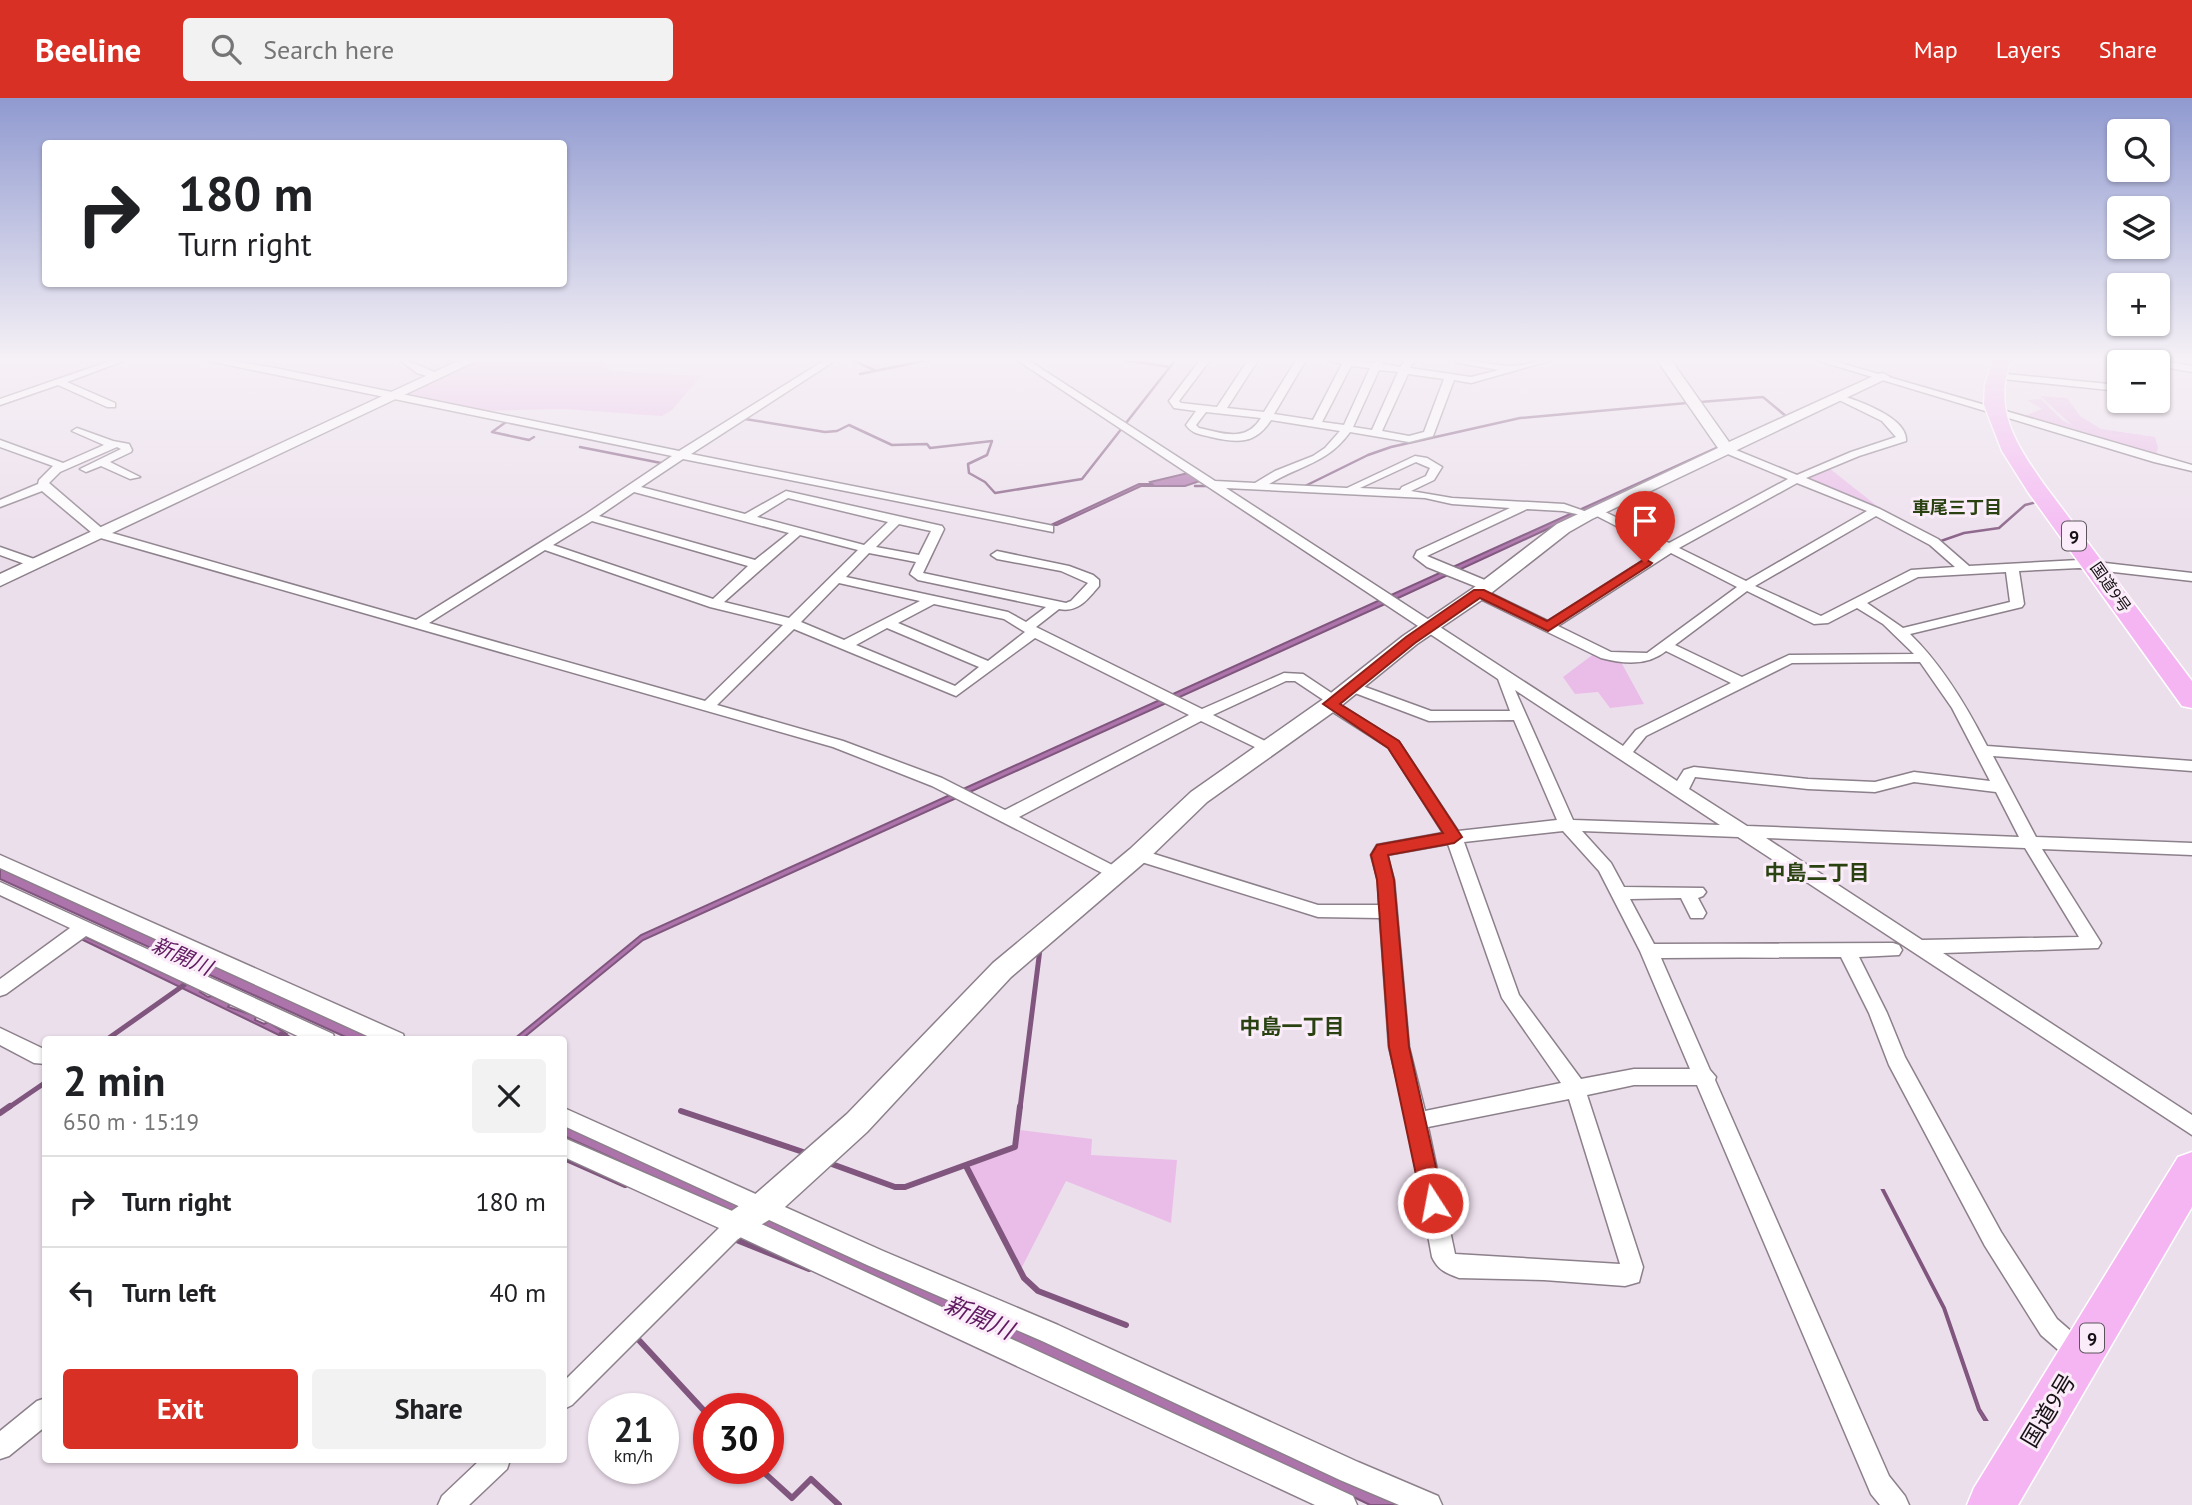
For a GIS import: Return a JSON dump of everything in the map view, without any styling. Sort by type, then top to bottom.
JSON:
[{"type":"highway","name":"国道9号","points":[[2001,426],[2025,470],[2192,700]]},
{"type":"highway","name":"国道9号","points":[[1991,1505],[2192,1170]]},
{"type":"street","points":[[0,581],[329,426]]},
{"type":"street","points":[[538,426],[1049,529]]},
{"type":"street","points":[[418,624],[730,426]]},
{"type":"street","points":[[1123,426],[2192,1126]]},
{"type":"street","points":[[1193,426],[1192,428],[1236,440],[1259,430],[1262,426]]},
{"type":"street","points":[[1326,426],[1413,439],[1426,436],[1430,426]]},
{"type":"street","points":[[1258,486],[1268,478],[1327,452],[1339,442],[1349,426]]},
{"type":"street","points":[[1376,433],[1379,426]]},
{"type":"street","points":[[1709,426],[1727,450],[1876,511],[1934,542],[1966,570]]},
{"type":"street","points":[[567,1394],[754,1213],[857,1123],[1002,970],[1138,855],[1199,797],[1339,697],[1585,513],[1780,426]]},
{"type":"street","points":[[1548,626],[1668,547],[1798,478],[1903,438],[1890,426]]},
{"type":"street","points":[[2045,426],[2192,468]]},
{"type":"street","points":[[77,431],[113,445]]},
{"type":"street","points":[[56,470],[113,445],[124,444],[127,450],[86,469]]},
{"type":"street","points":[[3,446],[60,466],[44,482],[44,486]]},
{"type":"street","points":[[1349,491],[1415,459],[1436,467],[1430,478],[1406,489],[1404,494]]},
{"type":"street","points":[[101,462],[134,477]]},
{"type":"street","points":[[1212,484],[1404,494],[1585,513],[1668,547],[1814,620],[1824,620],[1916,573],[2095,565],[2192,577]]},
{"type":"street","points":[[44,486],[101,534],[838,744],[961,794],[1114,873]]},
{"type":"street","points":[[0,504],[44,486]]},
{"type":"street","points":[[634,489],[867,549],[923,560]]},
{"type":"street","points":[[747,518],[786,494],[939,529],[916,574],[1066,607],[1076,604],[1095,580],[1072,570],[997,555]]},
{"type":"street","points":[[1524,506],[1421,554],[1423,559],[1613,658],[1647,658],[1746,586],[1876,511]]},
{"type":"street","points":[[590,517],[757,565]]},
{"type":"street","points":[[707,707],[896,520]]},
{"type":"street","points":[[716,604],[798,531]]},
{"type":"street","points":[[544,546],[716,604],[792,623],[956,692],[990,667],[1056,605]]},
{"type":"street","points":[[0,551],[36,564]]},
{"type":"street","points":[[1903,632],[2017,604],[2012,568]]},
{"type":"street","points":[[837,579],[1008,616],[1268,748]]},
{"type":"street","points":[[845,645],[932,600]]},
{"type":"street","points":[[1857,602],[1880,614],[1903,632],[1926,658],[1981,750],[2030,843],[2092,943],[1920,947]]},
{"type":"street","points":[[887,623],[990,667]]},
{"type":"street","points":[[1666,646],[1741,682]]},
{"type":"street","points":[[1624,754],[1641,733],[1793,658],[1926,658]]},
{"type":"street","points":[[1006,817],[1201,715],[1291,675],[1339,697],[1429,716],[1517,715]]},
{"type":"street","points":[[1507,676],[1504,681],[1517,715],[1567,825],[1605,867],[1650,951],[1880,1485],[1896,1505]]},
{"type":"street","points":[[1339,697],[1394,744],[1454,837],[1511,998],[1575,1087],[1632,1272],[1628,1275],[1460,1267],[1447,1262],[1443,1257],[1417,1121],[1399,1047],[1386,880],[1380,855],[1383,849],[1454,837],[1567,825],[2192,849]]},
{"type":"street","points":[[1981,750],[2192,766]]},
{"type":"street","points":[[1680,791],[1689,774],[1694,772],[1808,784],[1875,787],[1914,777],[2000,787]]},
{"type":"street","points":[[1138,855],[1318,911],[1387,912]]},
{"type":"street","points":[[0,861],[387,1036]]},
{"type":"street","points":[[0,887],[317,1036]]},
{"type":"street","points":[[1619,893],[1691,892],[1697,913]]},
{"type":"street","points":[[0,989],[85,927]]},
{"type":"street","points":[[1650,951],[1893,950]]},
{"type":"street","points":[[1847,952],[1878,1013],[1896,1059],[1993,1238],[2049,1327],[2081,1355]]},
{"type":"street","points":[[0,1036],[41,1057]]},
{"type":"street","points":[[1417,1121],[1634,1077],[1706,1077]]},
{"type":"street","points":[[567,1119],[754,1213],[999,1348],[1344,1505]]},
{"type":"street","points":[[567,1148],[754,1213],[1051,1333],[1349,1471],[1429,1505]]},
{"type":"street","points":[[0,1447],[42,1413]]},
{"type":"street","points":[[451,1505],[495,1463]]},
{"type":"shaded area","points":[[2050,426],[2096,426],[2101,429],[2155,437],[2158,448],[2155,458]]},
{"type":"shaded area","points":[[1829,468],[1882,510],[1810,481],[1807,477]]},
{"type":"shaded area","points":[[1595,653],[1612,662],[1621,662],[1644,704],[1610,708],[1598,692],[1575,694],[1563,677]]},
{"type":"shaded area","points":[[1020,1130],[1092,1139],[1091,1155],[1177,1160],[1171,1223],[1066,1181],[1021,1269],[969,1167],[1017,1148]]},
{"type":"water","points":[[1762,427],[1766,428],[643,940],[526,1036],[518,1036],[641,935]]},
{"type":"water","points":[[1188,473],[1200,481],[1185,486],[1141,486],[1057,525],[1051,525],[1139,484],[1152,484],[1150,482]]},
{"type":"water","name":"新開川","points":[[0,868],[371,1036],[343,1036],[0,879]]},
{"type":"water","points":[[84,936],[201,990],[200,992],[208,997],[212,996],[230,1004],[228,1007],[256,1016],[255,1020],[264,1024],[268,1022],[287,1034],[281,1036],[79,938]]},
{"type":"water","name":"新開川","points":[[567,1124],[1407,1505],[1370,1505],[567,1137]]},
{"type":"water","points":[[1882,1190],[1945,1308],[1980,1409],[1987,1420],[1984,1420],[1978,1410],[1943,1308]]},
{"type":"waterway","points":[[501,426],[492,432],[529,440],[534,437]]},
{"type":"waterway","points":[[786,426],[825,432],[837,431],[848,426]]},
{"type":"waterway","points":[[850,426],[892,445],[927,444],[930,448],[992,441],[987,455],[968,464],[969,473],[985,482],[995,493],[1082,479],[1124,426]]},
{"type":"waterway","points":[[1301,488],[1368,455],[1391,447],[1486,426]]},
{"type":"waterway","points":[[580,447],[661,463]]},
{"type":"waterway","points":[[1195,486],[1208,486]]},
{"type":"waterway","points":[[1938,542],[1964,533],[1999,528],[2025,505],[2037,502]]},
{"type":"waterway","points":[[1020,1108],[1040,949]]},
{"type":"waterway","points":[[112,1036],[184,985]]},
{"type":"waterway","points":[[281,1034],[285,1036]]},
{"type":"waterway","points":[[8,1108],[42,1085]]},
{"type":"waterway","points":[[0,1113],[10,1106]]},
{"type":"waterway","points":[[829,1163],[895,1187],[905,1187],[1015,1147],[1020,1106]]},
{"type":"waterway","points":[[681,1111],[806,1153]]},
{"type":"waterway","points":[[567,1159],[625,1185]]},
{"type":"waterway","points":[[966,1166],[1024,1278],[1038,1291],[1126,1325]]},
{"type":"waterway","points":[[734,1239],[809,1269]]},
{"type":"waterway","points":[[636,1337],[693,1399]]},
{"type":"waterway","points":[[777,1484],[792,1498],[811,1479],[839,1505]]},
{"type":"district","name":"車尾三丁目","points":[[1957,507]]},
{"type":"district","name":"中島二丁目","points":[[1817,872]]},
{"type":"district","name":"中島一丁目","points":[[1292,1026]]},
{"type":"route","points":[[1433,1203],[1399,1047],[1386,880],[1380,855],[1383,849],[1454,837],[1394,744],[1330,704],[1410,640],[1479,593],[1548,626],[1645,563]]}]
